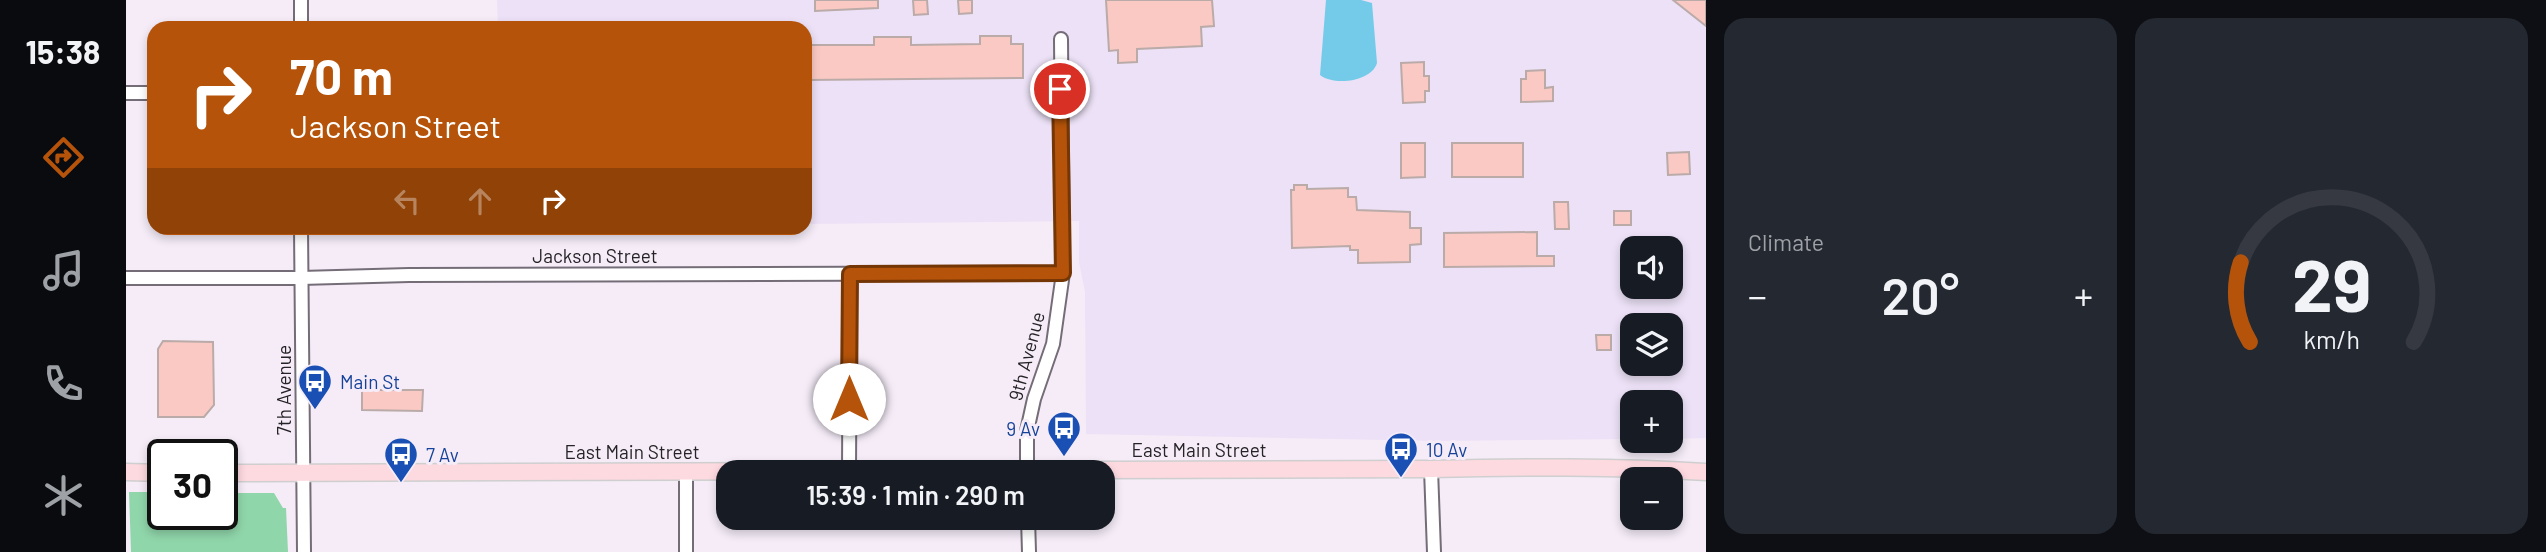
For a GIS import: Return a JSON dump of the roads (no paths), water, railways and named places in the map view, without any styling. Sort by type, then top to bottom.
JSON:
[{"type":"main road","name":"East Main Street","points":[[1630,467],[1706,462]]},
{"type":"main road","name":"East Main Street","points":[[1115,471],[1620,467]]},
{"type":"main road","name":"East Main Street","points":[[1683,470],[1706,472]]},
{"type":"main road","name":"East Main Street","points":[[238,473],[716,471]]},
{"type":"main road","points":[[126,472],[147,473]]},
{"type":"street","points":[[301,0],[301,21]]},
{"type":"street","name":"9th Avenue","points":[[1027,460],[1027,431],[1034,399],[1053,344],[1063,273],[1061,39]]},
{"type":"street","points":[[126,93],[147,93]]},
{"type":"street","name":"7th Avenue","points":[[301,235],[304,552]]},
{"type":"street","name":"Jackson Street","points":[[126,278],[1063,273]]},
{"type":"street","points":[[849,460],[850,274]]},
{"type":"street","points":[[1431,469],[1434,552]]},
{"type":"street","points":[[685,471],[685,552]]},
{"type":"street","points":[[1028,530],[1029,552]]},
{"type":"water","points":[[1326,0],[1361,0],[1372,3],[1377,63],[1368,74],[1360,78],[1343,81],[1320,75]]},
{"type":"place","name":"Main St","points":[[315,411]]},
{"type":"place","name":"9 Av","points":[[1064,458]]},
{"type":"place","name":"10 Av","points":[[1401,479]]},
{"type":"place","name":"7 Av","points":[[401,484]]}]
